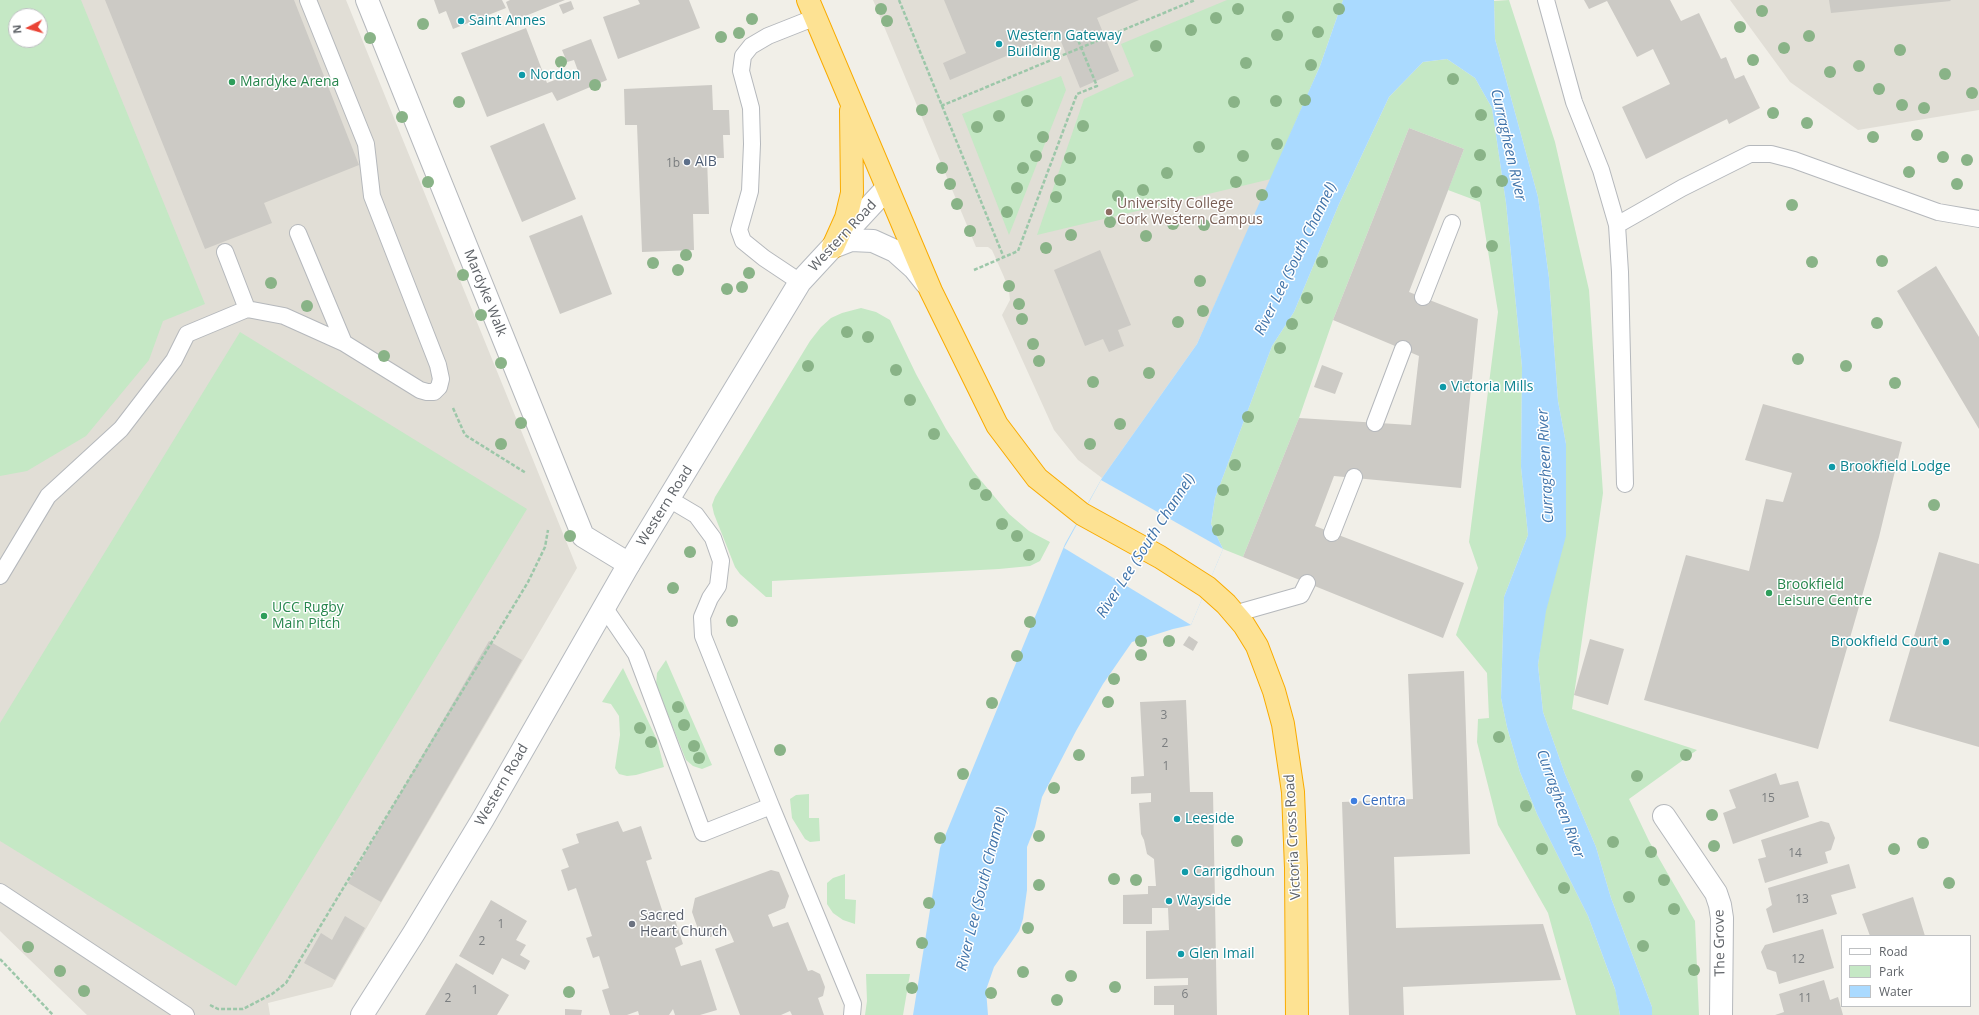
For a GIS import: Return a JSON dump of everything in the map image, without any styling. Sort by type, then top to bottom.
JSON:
[{"type":"highway","name":"Western Road","points":[[812,9],[887,188]]},
{"type":"highway","points":[[833,246],[846,218],[852,193],[851,102]]},
{"type":"highway","name":"Victoria Cross Road","points":[[887,188],[931,291],[997,425],[1037,478],[1082,514],[1160,557],[1207,587],[1226,604],[1244,625],[1257,646],[1274,691],[1283,724],[1293,792],[1296,868],[1297,1015]]},
{"type":"main road","name":"Mardyke Walk","points":[[367,0],[583,536],[629,564]]},
{"type":"main road","name":"Western Road","points":[[362,1015],[483,819],[629,564],[800,282],[887,188]]},
{"type":"main road","points":[[833,246],[851,240],[873,241],[895,251],[914,268],[931,291]]},
{"type":"main road","name":"The Grove","points":[[1664,816],[1716,893],[1720,905],[1722,918],[1721,1015]]},
{"type":"main road","points":[[1297,990],[1302,1015]]},
{"type":"lane","points":[[0,576],[48,496],[121,429],[174,360],[187,334],[247,309],[284,316],[344,343],[420,390],[434,392],[438,387],[441,379],[438,365],[372,196],[366,144],[308,0]]},
{"type":"lane","points":[[1546,0],[1574,102],[1601,170],[1617,225],[1620,272],[1625,484]]},
{"type":"lane","points":[[800,282],[764,258],[744,241],[739,230],[750,191],[752,144],[751,108],[741,71],[743,56],[751,46],[812,9]]},
{"type":"lane","points":[[1617,225],[1682,188],[1750,154],[1771,154],[1794,160],[1938,212],[1979,219]]},
{"type":"lane","points":[[1423,297],[1452,223]]},
{"type":"lane","points":[[298,233],[344,343]]},
{"type":"lane","points":[[225,252],[247,309]]},
{"type":"lane","points":[[1375,423],[1403,349]]},
{"type":"lane","points":[[1332,533],[1354,477]]},
{"type":"lane","points":[[669,499],[696,515],[713,538],[721,561],[718,586],[710,598],[702,616],[703,636],[853,1004],[852,1015]]},
{"type":"lane","points":[[1234,614],[1301,595],[1307,583]]},
{"type":"lane","points":[[604,607],[636,654],[703,833],[771,806]]},
{"type":"lane","points":[[0,892],[186,1015]]},
{"type":"path","points":[[899,0],[1004,258]]},
{"type":"path","points":[[942,106],[1195,0]]},
{"type":"path","points":[[974,270],[1018,251],[1076,94],[1097,86],[1073,28]]},
{"type":"path","points":[[441,379],[465,435],[532,477]]},
{"type":"path","points":[[206,1004],[218,1009],[243,1009],[272,994],[286,982],[528,582],[545,547],[548,523]]},
{"type":"path","points":[[0,959],[53,1015]]},
{"type":"shaded area","points":[[0,0],[346,0],[577,568],[332,987],[268,1003],[270,1015],[87,1015],[0,931]]},
{"type":"shaded area","name":"University College Cork Western Campus","points":[[873,0],[1343,0],[1271,179],[1197,344],[1102,478],[1078,460],[1054,430],[1002,315],[1010,300],[1009,291],[1004,277],[992,250],[988,247],[976,247]]},
{"type":"shaded area","points":[[1730,0],[1979,0],[1979,110],[1858,130],[1790,82]]},
{"type":"green space","points":[[0,0],[81,0],[205,304],[163,321],[149,360],[86,436],[27,471],[0,476]]},
{"type":"green space","points":[[1227,0],[1343,0],[1320,66],[1271,179],[1037,235],[1084,99],[1134,76],[1121,44]]},
{"type":"green space","points":[[1509,0],[1555,142],[1589,290],[1603,493],[1572,709],[1697,750],[1629,799],[1649,841],[1695,921],[1699,1015],[1652,1015],[1652,1007],[1611,898],[1596,847],[1565,774],[1543,712],[1538,665],[1566,444],[1558,401],[1549,278],[1538,197],[1495,39],[1494,1]]},
{"type":"green space","points":[[1447,59],[1475,78],[1492,108],[1506,203],[1522,367],[1521,467],[1528,535],[1504,597],[1501,698],[1507,727],[1520,772],[1537,814],[1588,916],[1616,992],[1620,1015],[1576,1015],[1548,913],[1498,825],[1477,742],[1478,719],[1489,718],[1487,673],[1456,635],[1478,568],[1469,542],[1498,312],[1480,202],[1448,190],[1464,149],[1409,128],[1333,320],[1299,418],[1243,557],[1223,549],[1211,524],[1215,498],[1272,346],[1294,312],[1339,204],[1389,97],[1423,62]]},
{"type":"green space","points":[[1061,76],[1066,90],[1009,235],[962,114]]},
{"type":"green space","points":[[861,308],[876,312],[890,320],[916,374],[946,429],[973,471],[1009,514],[1029,531],[1050,542],[1040,561],[1030,566],[999,569],[772,581],[772,597],[766,597],[740,574],[735,567],[714,514],[712,505],[715,497],[810,341],[821,327],[831,318],[842,313]]},
{"type":"green space","name":"UCC Rugby Main Pitch","points":[[240,332],[527,509],[236,986],[0,841],[0,723]]},
{"type":"green space","points":[[666,660],[712,765],[702,769],[693,766],[686,760],[656,685],[657,673]]},
{"type":"green space","points":[[623,668],[657,740],[664,767],[627,776],[619,774],[615,768],[620,735],[619,716],[611,704],[602,702]]},
{"type":"green space","points":[[809,794],[809,818],[819,818],[820,841],[810,842],[805,839],[792,818],[790,799],[796,795]]},
{"type":"green space","points":[[845,874],[845,899],[856,900],[855,924],[843,920],[833,913],[827,904],[827,883],[833,878]]},
{"type":"green space","points":[[866,974],[910,974],[903,1015],[865,1015],[867,1001]]},
{"type":"water","points":[[1343,0],[1494,0],[1495,39],[1538,197],[1549,278],[1558,401],[1566,444],[1566,536],[1546,611],[1538,665],[1543,712],[1565,774],[1596,847],[1611,898],[1652,1007],[1652,1015],[1620,1015],[1615,989],[1588,916],[1537,814],[1520,772],[1507,727],[1501,698],[1504,597],[1528,535],[1521,467],[1522,367],[1506,203],[1492,108],[1475,78],[1447,59],[1423,62],[1389,97],[1339,204],[1294,312],[1272,346],[1215,498],[1211,524],[1223,549],[1191,625],[1132,642],[1103,684],[1076,731],[1042,797],[1035,827],[1027,847],[1027,890],[1023,919],[1019,931],[994,967],[986,990],[988,1015],[913,1015],[940,848],[1065,544],[1102,478],[1197,344],[1320,66]]},
{"type":"pier","points":[[1101,480],[1223,549],[1191,625],[1064,548]]},
{"type":"building","name":"Mardyke Arena","points":[[105,0],[294,0],[359,165],[264,203],[272,223],[205,249]]},
{"type":"building","name":"Saint Annes","points":[[434,0],[502,0],[506,8],[453,29],[446,11],[439,14]]},
{"type":"building","points":[[510,0],[565,0],[513,21],[506,2]]},
{"type":"building","points":[[638,0],[689,0],[700,28],[618,59],[603,17],[640,4]]},
{"type":"building","name":"Western Gateway Building","points":[[944,0],[1139,0],[1097,18],[1119,71],[1080,88],[1058,34],[950,80],[943,63],[966,53]]},
{"type":"building","points":[[1584,0],[1670,0],[1681,21],[1699,13],[1721,59],[1726,57],[1735,79],[1744,75],[1760,108],[1729,124],[1727,119],[1646,159],[1622,107],[1670,84],[1653,49],[1637,57],[1607,1],[1589,9]]},
{"type":"building","points":[[1829,0],[1950,0],[1951,1],[1831,13]]},
{"type":"building","points":[[571,1],[574,9],[563,14],[559,5]]},
{"type":"building","name":"Nordon","points":[[526,28],[547,83],[578,71],[574,60],[567,62],[562,50],[591,39],[607,80],[557,101],[552,92],[487,117],[461,53]]},
{"type":"building","points":[[712,85],[713,110],[729,110],[730,135],[723,135],[724,158],[707,158],[709,214],[693,214],[694,250],[642,252],[637,125],[625,125],[624,89]]},
{"type":"building","points":[[544,123],[576,199],[522,222],[490,146]]},
{"type":"building","name":"Victoria Mills","points":[[1409,128],[1464,149],[1409,292],[1478,319],[1461,488],[1334,476],[1315,526],[1464,583],[1443,638],[1243,557],[1299,418],[1411,425],[1419,356],[1333,320]]},
{"type":"building","points":[[582,215],[612,294],[560,314],[529,236]]},
{"type":"building","points":[[1100,250],[1131,325],[1118,330],[1124,346],[1109,352],[1103,339],[1085,346],[1054,270]]},
{"type":"building","points":[[1936,266],[1979,337],[1979,429],[1897,291]]},
{"type":"building","points":[[1322,365],[1343,373],[1335,394],[1314,387]]},
{"type":"building","name":"Brookfield Leisure Centre","points":[[1763,404],[1902,442],[1879,537],[1818,749],[1644,700],[1686,555],[1749,571],[1766,499],[1783,502],[1792,473],[1745,460]]},
{"type":"building","name":"Brookfield Court","points":[[1939,552],[1979,564],[1979,747],[1889,721]]},
{"type":"building","points":[[1189,636],[1198,642],[1193,651],[1183,645]]},
{"type":"building","points":[[1590,639],[1624,649],[1608,705],[1574,695]]},
{"type":"building","points":[[489,641],[522,660],[381,902],[348,883]]},
{"type":"building","points":[[1464,671],[1470,854],[1394,857],[1396,928],[1543,924],[1561,980],[1403,987],[1404,1015],[1349,1015],[1342,802],[1413,799],[1408,674]]},
{"type":"building","points":[[1186,700],[1190,792],[1213,792],[1217,1015],[1174,1015],[1174,1005],[1154,1005],[1154,986],[1188,985],[1188,978],[1146,979],[1146,931],[1169,930],[1168,908],[1152,908],[1152,924],[1123,924],[1123,895],[1148,894],[1148,886],[1156,886],[1154,859],[1147,854],[1141,834],[1139,803],[1151,802],[1151,793],[1131,794],[1131,777],[1144,776],[1140,702]]},
{"type":"building","points":[[1776,773],[1780,785],[1798,781],[1809,817],[1733,844],[1723,813],[1736,808],[1729,790]]},
{"type":"building","name":"Sacred Heart Church","points":[[618,821],[623,832],[641,826],[652,859],[646,861],[663,913],[672,910],[683,944],[675,948],[681,966],[701,960],[717,1010],[700,1015],[675,1015],[673,1009],[669,1015],[639,1015],[638,1011],[627,1015],[610,1015],[602,990],[609,988],[599,956],[593,958],[586,938],[592,936],[576,888],[568,891],[561,870],[569,867],[562,849],[579,843],[576,834]]},
{"type":"building","points":[[1821,821],[1829,823],[1835,838],[1831,850],[1825,852],[1828,863],[1765,883],[1758,859],[1766,857],[1761,840]]},
{"type":"building","points":[[1849,864],[1856,888],[1831,895],[1837,914],[1773,933],[1766,909],[1772,905],[1768,888]]},
{"type":"building","points":[[771,870],[779,872],[789,896],[785,908],[768,915],[773,927],[788,922],[808,971],[812,970],[820,974],[825,987],[823,996],[818,998],[824,1015],[792,1015],[790,1011],[781,1015],[740,1015],[715,949],[734,942],[729,930],[710,937],[698,929],[692,912],[695,898]]},
{"type":"building","points":[[1913,897],[1925,935],[1870,935],[1862,914]]},
{"type":"building","points":[[491,900],[527,921],[516,940],[526,945],[520,955],[530,961],[525,970],[502,958],[493,975],[459,956]]},
{"type":"building","points":[[345,916],[365,928],[335,980],[304,963],[321,933],[332,940]]},
{"type":"building","points":[[1823,929],[1834,968],[1779,984],[1776,972],[1767,969],[1761,952],[1765,945]]},
{"type":"building","points":[[456,963],[509,995],[497,1015],[425,1015]]},
{"type":"building","points":[[1824,980],[1830,1000],[1838,997],[1843,1015],[1775,1015],[1784,1012],[1779,994]]},
{"type":"building","points":[[565,1009],[582,1010],[581,1015],[565,1015]]},
{"type":"place","name":"Saint Annes","points":[[461,21]]},
{"type":"place","name":"Western Gateway Building","points":[[999,44]]},
{"type":"place","name":"Nordon","points":[[522,75]]},
{"type":"place","name":"Mardyke Arena","points":[[232,82]]},
{"type":"place","name":"AIB","points":[[687,162]]},
{"type":"place","name":"University College Cork Western Campus","points":[[1109,212]]},
{"type":"place","name":"Victoria Mills","points":[[1443,387]]},
{"type":"place","name":"Brookfield Lodge","points":[[1832,467]]},
{"type":"place","name":"Brookfield Leisure Centre","points":[[1769,593]]},
{"type":"place","name":"UCC Rugby Main Pitch","points":[[264,616]]},
{"type":"place","name":"Brookfield Court","points":[[1946,642]]},
{"type":"place","name":"Centra","points":[[1354,801]]},
{"type":"place","name":"Leeside","points":[[1177,819]]},
{"type":"place","name":"Carrigdhoun","points":[[1185,872]]},
{"type":"place","name":"Wayside","points":[[1169,901]]},
{"type":"place","name":"Sacred Heart Church","points":[[632,924]]},
{"type":"place","name":"Glen Imail","points":[[1181,954]]},
{"type":"water label","name":"Curragheen River","points":[[1508,145]]},
{"type":"water label","name":"River Lee (South Channel)","points":[[1296,259]]},
{"type":"water label","name":"Curragheen River","points":[[1546,466]]},
{"type":"water label","name":"River Lee (South Channel)","points":[[1146,546]]},
{"type":"water label","name":"Curragheen River","points":[[1560,804]]},
{"type":"water label","name":"River Lee (South Channel)","points":[[982,889]]}]
